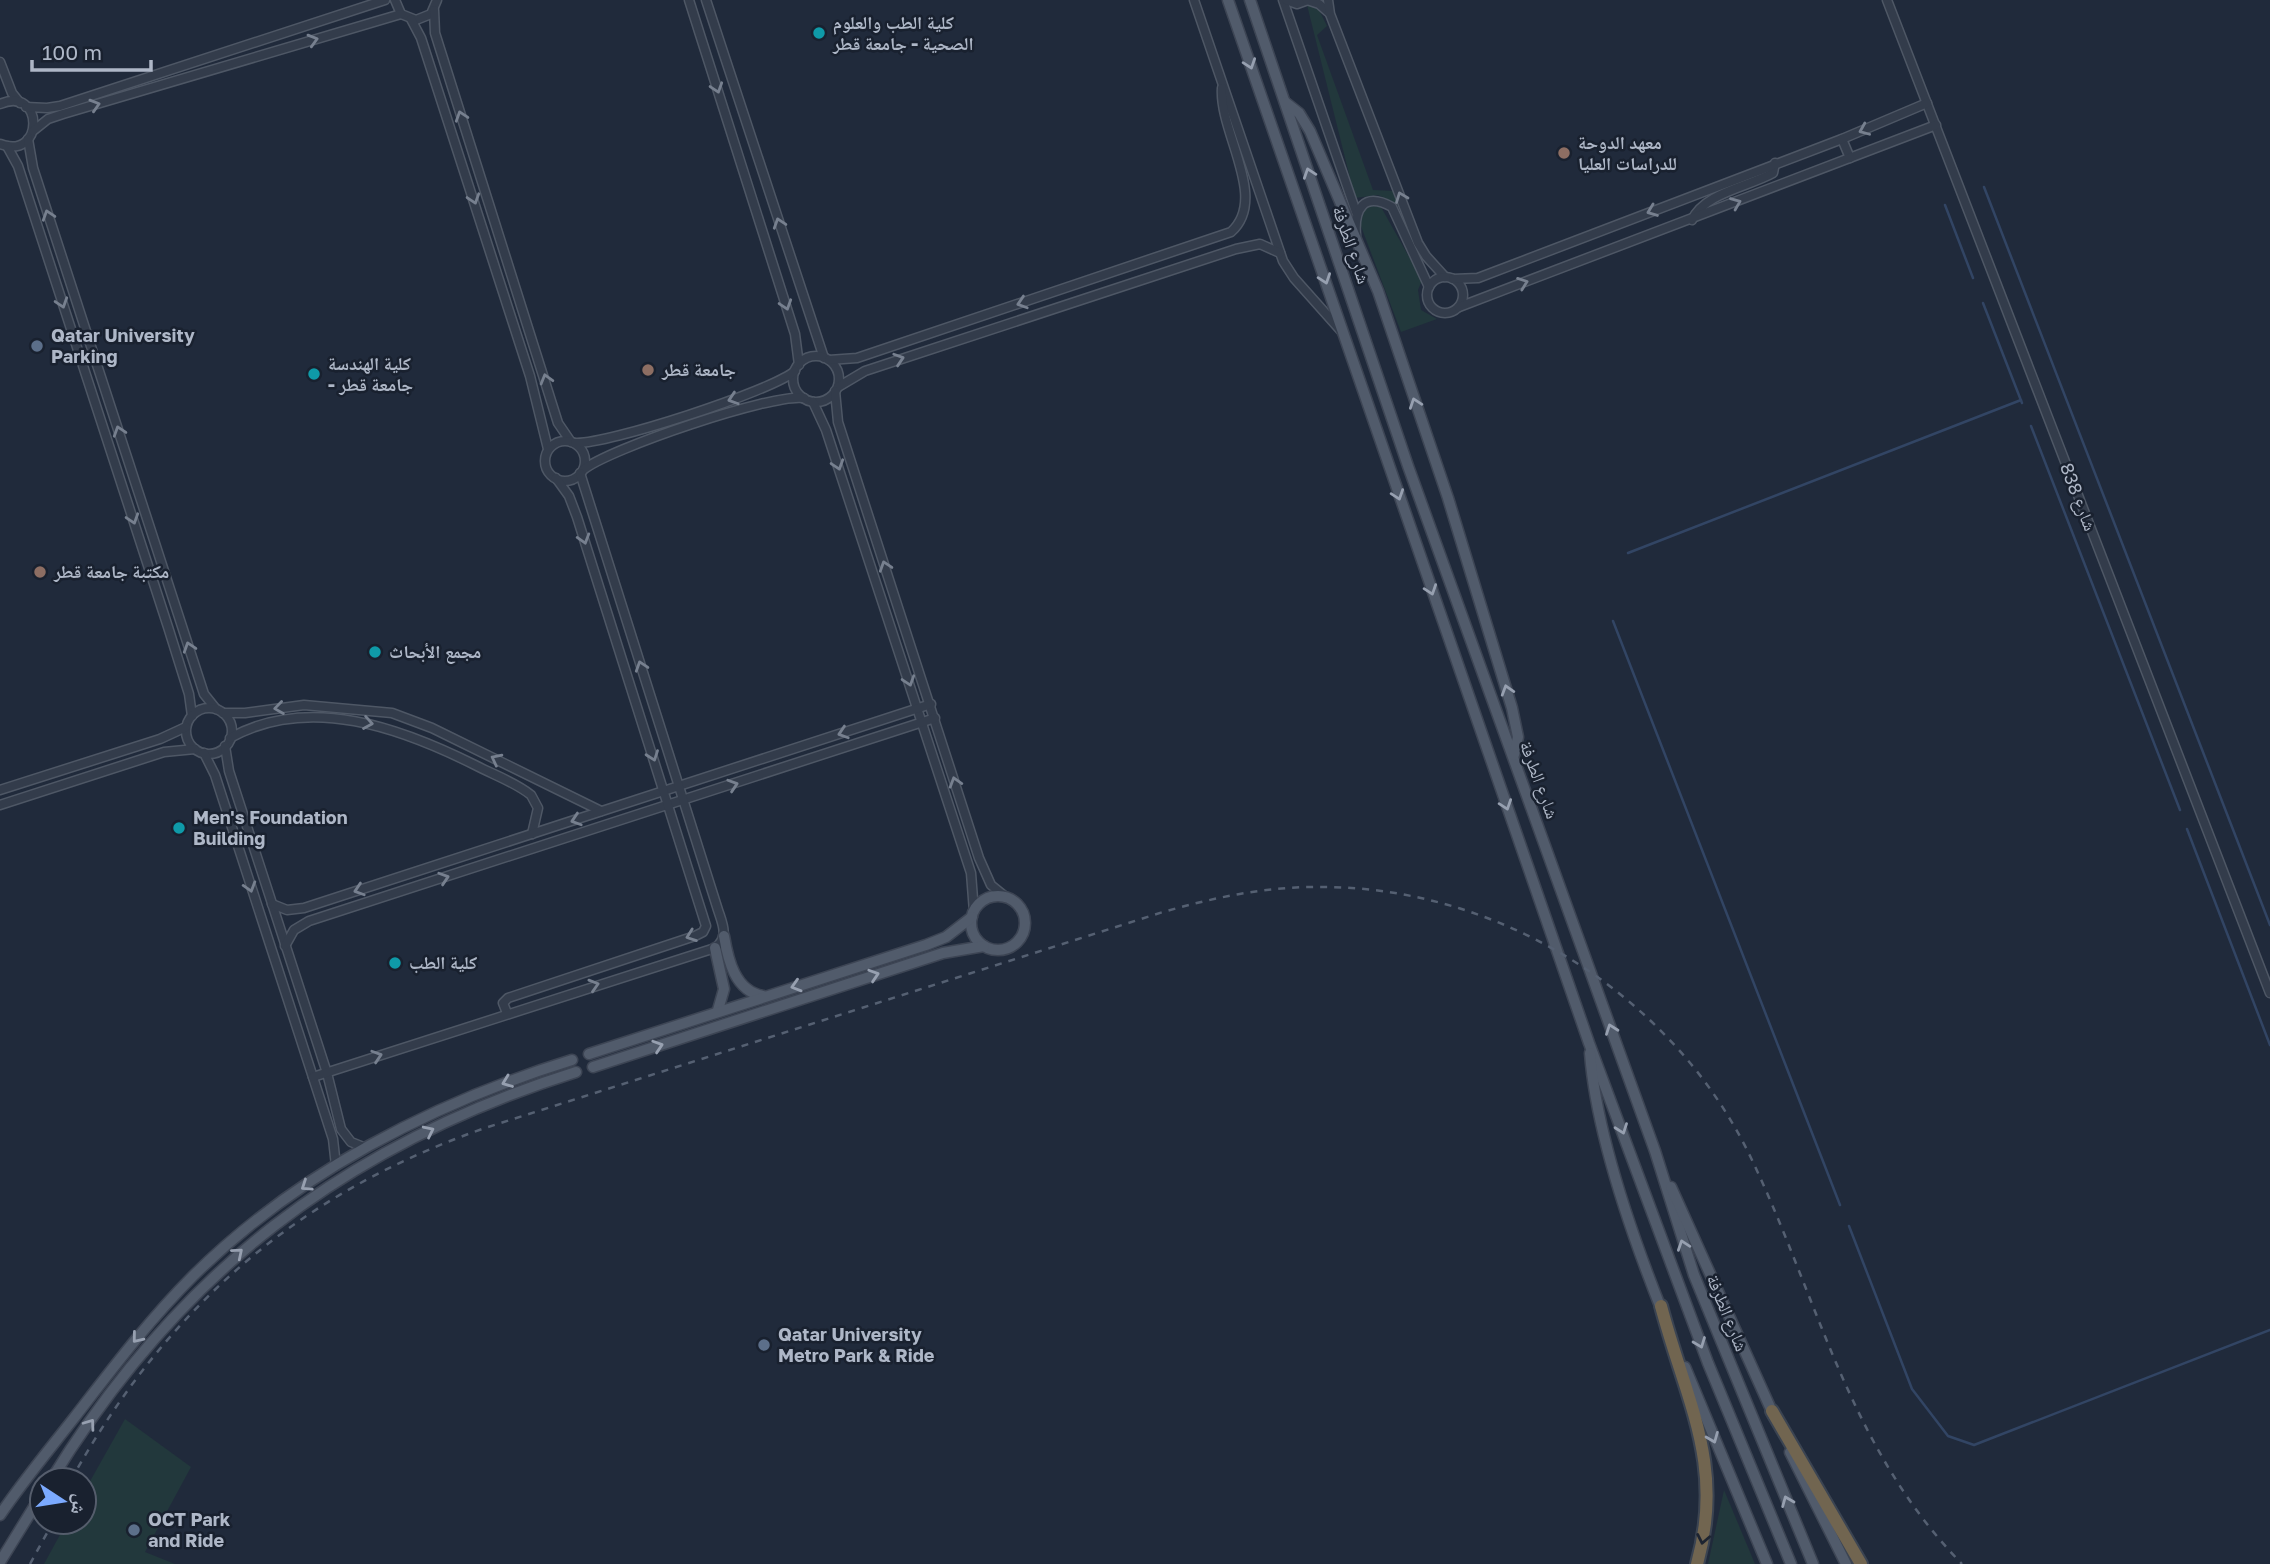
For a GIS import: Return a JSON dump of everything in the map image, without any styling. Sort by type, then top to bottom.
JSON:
[{"type":"highway","points":[[1661,1306],[1705,1452],[1709,1496],[1697,1564]]},
{"type":"highway","points":[[1772,1411],[1861,1564]]},
{"type":"main road","name":"شارع الطرفة","points":[[1228,0],[1589,1042],[1708,1363],[1791,1564]]},
{"type":"main road","name":"شارع الطرفة","points":[[1250,0],[1408,466],[1655,1151],[1694,1275],[1813,1564]]},
{"type":"main road","points":[[1285,102],[1299,113],[1311,131],[1356,235],[1443,485],[1506,685],[1518,730],[1514,756]]},
{"type":"main road","points":[[589,1054],[718,1010],[926,945],[946,937],[988,898],[1007,898],[1022,911],[1025,920],[1022,934],[1013,946],[1004,950],[984,946],[943,953],[593,1067]]},
{"type":"main road","points":[[973,914],[973,934],[984,946]]},
{"type":"main road","points":[[724,936],[738,981],[749,992],[763,996]]},
{"type":"main road","points":[[715,948],[724,989],[718,1010]]},
{"type":"main road","points":[[1589,1042],[1592,1083],[1629,1217],[1661,1306],[1767,1564]]},
{"type":"main road","points":[[0,1515],[134,1341],[180,1290],[245,1230],[366,1148],[455,1103],[572,1060]]},
{"type":"main road","points":[[61,1466],[159,1332],[199,1289],[258,1237],[323,1190],[384,1153],[490,1102],[576,1072]]},
{"type":"main road","points":[[1655,1151],[1772,1411],[1846,1564]]},
{"type":"main road","points":[[0,1562],[28,1517]]},
{"type":"street","points":[[0,104],[47,108],[386,0]]},
{"type":"street","points":[[395,0],[401,14],[411,19],[422,19],[438,4]]},
{"type":"street","points":[[689,0],[795,334],[795,386],[804,398]]},
{"type":"street","points":[[706,0],[826,359],[838,372],[838,422],[975,847],[991,885],[1007,898]]},
{"type":"street","name":"شارع الطرفة","points":[[1194,0],[1280,253],[1294,278],[1343,333]]},
{"type":"street","points":[[1285,0],[1297,4],[1308,0],[1319,4],[1330,14]]},
{"type":"street","points":[[1285,0],[1356,212],[1356,235]]},
{"type":"street","points":[[1328,0],[1330,14],[1418,243],[1463,293],[1459,307]]},
{"type":"street","name":"شارع 838","points":[[1887,0],[2270,993]]},
{"type":"street","points":[[313,1077],[715,948],[724,936],[581,471],[584,457],[558,423],[436,33],[438,4]]},
{"type":"street","points":[[4,145],[19,145],[50,118],[401,14]]},
{"type":"street","points":[[411,19],[421,38],[542,414],[548,449],[546,467],[569,496],[577,517],[668,807],[706,917],[703,932],[508,998],[503,1003],[507,1013]]},
{"type":"street","points":[[707,58],[713,54],[724,56]]},
{"type":"street","points":[[0,62],[8,85],[33,117],[33,168],[204,694],[230,724],[229,771],[327,1073],[344,1134],[351,1142],[366,1148]]},
{"type":"street","points":[[548,449],[559,442],[602,442],[773,386],[809,357],[857,358],[1215,239],[1236,228],[1247,202],[1223,114],[1222,88]]},
{"type":"street","points":[[1429,287],[1436,280],[1478,278],[1842,139],[1927,103]]},
{"type":"street","points":[[47,108],[50,118]]},
{"type":"street","points":[[1356,212],[1370,202],[1392,206],[1419,259],[1429,287],[1428,300],[1435,310],[1447,313],[1936,125]]},
{"type":"street","points":[[455,142],[469,138]]},
{"type":"street","points":[[1842,139],[1850,158]]},
{"type":"street","points":[[4,145],[18,166],[169,626],[189,694],[192,716]]},
{"type":"street","points":[[1692,220],[1696,212],[1708,202],[1773,173],[1775,163]]},
{"type":"street","points":[[467,178],[481,175]]},
{"type":"street","points":[[1215,239],[1221,255]]},
{"type":"street","points":[[813,402],[828,398],[836,389],[865,371],[1183,267],[1259,244],[1280,253]]},
{"type":"street","points":[[1180,251],[1183,267]]},
{"type":"street","points":[[1133,267],[1138,282]]},
{"type":"street","points":[[1104,276],[1109,291]]},
{"type":"street","points":[[556,478],[567,481],[604,456],[772,400],[804,398],[813,402],[824,423],[964,851],[972,880],[973,914]]},
{"type":"street","points":[[272,904],[287,910],[303,908],[931,704]]},
{"type":"street","points":[[336,1166],[334,1143],[215,775],[200,751],[187,738],[186,727],[192,716],[205,708],[245,713],[303,705],[392,713],[432,728],[601,811]]},
{"type":"street","points":[[0,805],[164,752],[216,752],[256,726],[320,718],[355,721],[409,734],[438,746],[531,795],[538,808],[533,834]]},
{"type":"street","points":[[285,946],[294,930],[309,921],[668,807],[935,718]]},
{"type":"street","points":[[0,790],[160,739],[186,727]]},
{"type":"street","points":[[964,851],[975,847]]},
{"type":"street","points":[[685,856],[689,852],[700,851]]},
{"type":"green space","points":[[1307,5],[1319,10],[1327,26],[1317,35],[1373,190],[1396,191],[1407,221],[1405,222],[1397,204],[1378,195],[1355,198]]},
{"type":"green space","points":[[1371,206],[1381,207],[1422,280],[1418,290],[1421,310],[1437,319],[1401,332],[1359,221],[1363,211]]},
{"type":"green space","points":[[125,1419],[191,1467],[145,1552],[175,1564],[44,1564],[59,1536],[98,1536],[98,1467]]},
{"type":"green space","points":[[1724,1490],[1755,1564],[1708,1564]]},
{"type":"waterway","points":[[1984,187],[2270,925]]},
{"type":"waterway","points":[[1945,205],[1973,278]]},
{"type":"waterway","points":[[1983,303],[2022,403]]},
{"type":"waterway","points":[[1628,553],[2021,400]]},
{"type":"waterway","points":[[2031,426],[2180,810]]},
{"type":"waterway","points":[[1613,621],[1840,1205]]},
{"type":"waterway","points":[[2187,829],[2270,1045]]},
{"type":"waterway","points":[[1849,1226],[1912,1389],[1948,1436],[1974,1445],[2270,1330]]},
{"type":"railway","points":[[80,1466],[109,1418],[150,1361],[195,1310],[244,1263],[297,1222],[355,1186],[417,1155],[485,1128],[1163,912],[1242,894],[1283,888],[1324,887],[1391,892],[1456,907],[1518,931],[1576,963],[1630,1002],[1678,1049],[1719,1102],[1752,1160],[1840,1371],[1891,1472],[1923,1519],[1962,1564]]},
{"type":"railway","points":[[30,1564],[45,1536]]},
{"type":"place","name":"كلية الطب والعلوم الصحية - جامعة قطر","points":[[819,33]]},
{"type":"place","name":"معهد الدوحة للدراسات العليا","points":[[1564,153]]},
{"type":"place","name":"Qatar University Parking","points":[[37,346]]},
{"type":"place","name":"جامعة قطر","points":[[648,370]]},
{"type":"place","name":"كلية الهندسة - جامعة قطر","points":[[314,374]]},
{"type":"place","name":"مكتبة جامعة قطر","points":[[40,572]]},
{"type":"place","name":"مجمع الأبحاث","points":[[375,652]]},
{"type":"place","name":"Men's Foundation Building","points":[[179,828]]},
{"type":"place","name":"كلية الطب","points":[[395,963]]},
{"type":"place","name":"Qatar University Metro Park & Ride","points":[[764,1345]]},
{"type":"place","name":"OCT Park and Ride","points":[[134,1530]]}]
